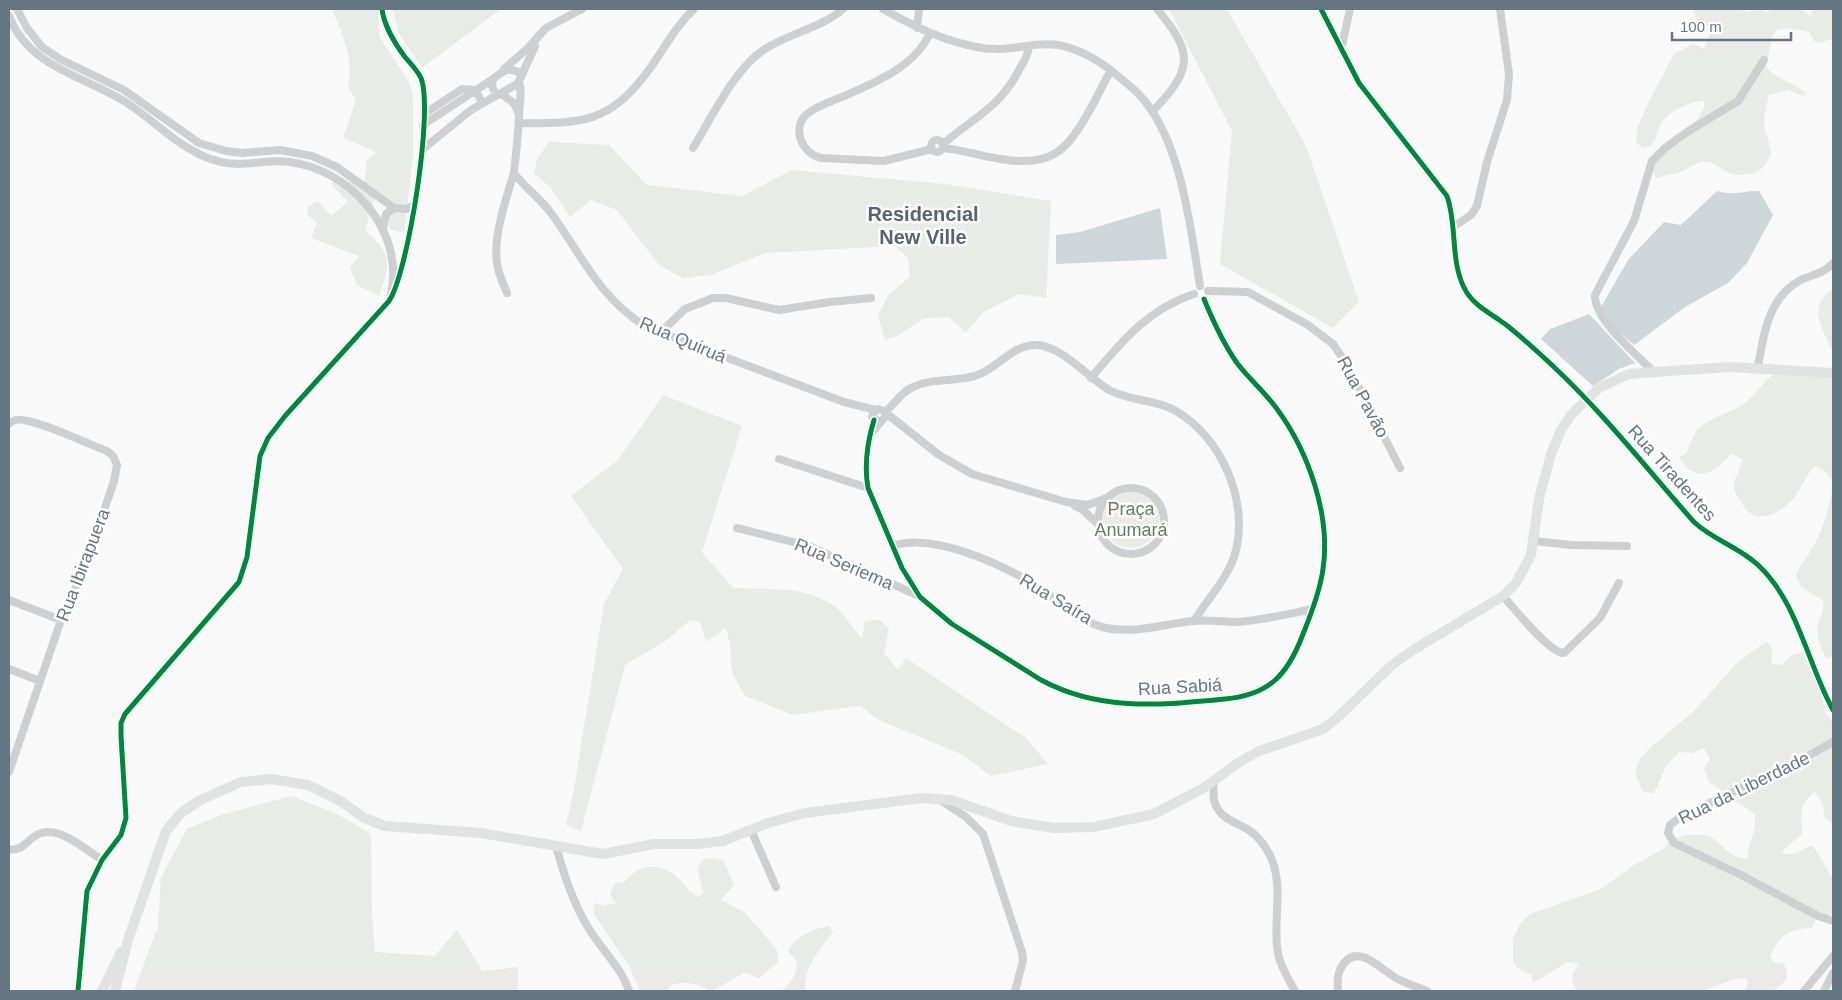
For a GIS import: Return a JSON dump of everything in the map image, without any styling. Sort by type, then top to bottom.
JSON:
[{"type":"main road","points":[[115,991],[128,940],[163,839],[172,823],[200,800],[242,782],[271,779],[308,785],[342,802],[364,818],[385,826],[481,833],[603,854],[654,844],[697,844],[723,841],[785,818],[812,812],[921,798],[951,800],[1003,819],[1031,826],[1094,827],[1154,814],[1187,798],[1259,751],[1323,729],[1399,660],[1502,596],[1516,583],[1525,569],[1534,541],[1540,499],[1551,454],[1561,430],[1587,398],[1614,380],[1630,374],[1758,367],[1833,373]]},
{"type":"main road","points":[[102,991],[128,940]]},
{"type":"street","points":[[17,9],[32,36],[46,50],[60,59],[124,90],[199,143],[226,152],[291,151],[312,156],[336,167],[394,208],[402,209],[414,206]]},
{"type":"street","points":[[78,991],[87,892],[102,860],[117,842],[126,818],[121,736],[121,723],[125,714],[239,582],[247,557],[260,456],[268,438],[285,416],[389,302],[399,281],[423,149],[426,124],[424,114],[425,102],[420,77],[392,36],[382,9]]},
{"type":"street","points":[[426,124],[493,79],[558,20],[582,9]]},
{"type":"street","points":[[519,123],[580,122],[604,113],[641,80],[674,31],[694,9]]},
{"type":"street","points":[[693,148],[734,84],[757,55],[773,45],[830,19],[844,9]]},
{"type":"street","points":[[883,9],[930,33],[989,48],[1015,48],[1056,44],[1083,52],[1111,70],[1139,93],[1153,112],[1164,134],[1183,193],[1200,286],[1194,294],[1171,302],[1154,312],[1091,378]]},
{"type":"street","points":[[917,28],[919,9]]},
{"type":"street","points":[[1153,112],[1177,84],[1185,60],[1181,42],[1157,9]]},
{"type":"street","name":"Rua Tiradentes","points":[[1321,9],[1342,46],[1359,83],[1447,196],[1453,227],[1455,254],[1462,283],[1467,293],[1484,309],[1534,348],[1587,398],[1694,522],[1709,535],[1751,559],[1766,575],[1799,630],[1821,687],[1833,710]]},
{"type":"street","points":[[1342,46],[1350,9]]},
{"type":"street","points":[[1453,227],[1471,215],[1477,206],[1487,162],[1507,100],[1509,74],[1500,9]]},
{"type":"street","points":[[9,16],[25,44],[49,64],[98,86],[129,104],[193,151],[227,164],[256,165],[280,161],[311,167],[339,182],[360,198],[375,215],[389,242],[392,278],[389,302]]},
{"type":"street","points":[[930,33],[925,44],[908,62],[875,81],[821,105],[807,114],[800,126],[800,140],[811,154],[821,158],[884,161],[908,156],[938,145],[993,106],[1012,84],[1029,47]]},
{"type":"street","points":[[423,149],[482,102],[498,95],[520,79],[538,37]]},
{"type":"street","points":[[1015,48],[1023,62]]},
{"type":"street","points":[[1654,372],[1600,315],[1596,308],[1595,295],[1634,221],[1652,160],[1686,132],[1738,101],[1764,60]]},
{"type":"street","points":[[504,69],[517,71],[522,98],[514,174],[502,212],[496,251],[498,268],[507,293]]},
{"type":"street","points":[[938,145],[1000,159],[1028,161],[1049,157],[1061,150],[1077,129],[1111,70]]},
{"type":"street","points":[[493,79],[492,86],[498,95],[514,104],[519,114]]},
{"type":"street","points":[[424,114],[462,89],[475,90]]},
{"type":"street","points":[[475,90],[482,102]]},
{"type":"street","points":[[426,124],[437,136]]},
{"type":"street","name":"Rua Quiruá","points":[[514,174],[545,204],[606,295],[631,318],[660,333],[854,404],[900,424],[939,455],[972,474],[1066,502]]},
{"type":"street","points":[[383,229],[386,214],[394,208]]},
{"type":"street","points":[[402,209],[412,215]]},
{"type":"street","points":[[389,242],[398,248],[406,247]]},
{"type":"street","points":[[1758,367],[1764,332],[1781,297],[1792,286],[1824,271],[1833,264]]},
{"type":"street","points":[[1194,294],[1198,298],[1204,299],[1208,291],[1206,287],[1200,286]]},
{"type":"street","name":"Rua Pavão","points":[[1208,291],[1248,292],[1308,325],[1334,344],[1348,366],[1400,468]]},
{"type":"street","points":[[660,333],[685,309],[713,298],[726,298],[779,310],[871,298]]},
{"type":"street","name":"Rua Sabiá","points":[[1194,621],[1224,577],[1237,547],[1239,522],[1237,499],[1229,472],[1209,443],[1182,416],[1162,404],[1117,394],[1091,378],[1053,350],[1033,345],[1019,349],[978,375],[914,386],[880,416],[869,436],[866,475],[868,488],[893,546],[909,581],[920,597],[952,624],[1058,689],[1090,700],[1120,704],[1186,702],[1243,697],[1260,691],[1279,678],[1288,666],[1313,609],[1321,582],[1324,550],[1321,512],[1309,468],[1286,422],[1268,397],[1238,363],[1223,340],[1204,299]]},
{"type":"street","name":"Rua Ibirapuera","points":[[9,424],[16,419],[57,431],[107,451],[113,456],[117,465],[114,481],[85,567],[61,620],[9,772]]},
{"type":"street","points":[[779,458],[849,480],[868,488]]},
{"type":"street","points":[[849,480],[866,475]]},
{"type":"street","points":[[1129,488],[1140,490],[1151,495],[1158,503],[1163,513],[1164,525],[1154,545],[1144,551],[1133,554],[1122,553],[1112,548],[1104,540],[1098,524],[1083,510],[1066,502],[1088,504],[1129,488]]},
{"type":"street","points":[[1098,524],[1100,510],[1109,497]]},
{"type":"street","name":"Rua Seriema","points":[[737,528],[809,546],[920,597]]},
{"type":"street","points":[[1534,541],[1571,545],[1627,546]]},
{"type":"street","name":"Rua Saíra","points":[[893,546],[902,543],[945,547],[979,558],[1022,578],[1075,614],[1105,627],[1144,629],[1194,621],[1250,621],[1313,609]]},
{"type":"street","points":[[1502,596],[1545,641],[1558,652],[1564,654],[1600,618],[1618,583]]},
{"type":"street","points":[[9,600],[61,620]]},
{"type":"street","points":[[9,669],[40,681]]},
{"type":"street","name":"Rua da Liberdade","points":[[1833,742],[1795,763],[1682,816],[1670,825],[1668,833],[1674,843],[1741,875],[1818,916],[1833,921]]},
{"type":"street","points":[[1213,781],[1214,799],[1217,808],[1232,822],[1257,837],[1269,854],[1274,866],[1278,886],[1278,955],[1296,991]]},
{"type":"street","points":[[936,798],[966,817],[983,834],[1023,956],[1016,991]]},
{"type":"street","points":[[751,830],[776,887]]},
{"type":"street","points":[[9,850],[22,848],[42,832],[52,831],[102,860]]},
{"type":"street","points":[[556,846],[576,907],[590,931],[620,973],[629,991]]},
{"type":"street","points":[[1338,991],[1337,980],[1342,965],[1347,960],[1358,956],[1366,958],[1397,979],[1426,991]]},
{"type":"street","points":[[1804,991],[1833,956]]},
{"type":"street","points":[[1824,991],[1833,973]]},
{"type":"green space","points":[[332,9],[378,9],[379,36],[409,82],[413,97],[413,155],[404,233],[389,229],[389,199],[375,196],[365,230],[380,246],[387,260],[386,275],[379,296],[357,285],[350,267],[359,256],[311,238],[317,223],[307,214],[308,206],[318,201],[331,216],[348,202],[331,184],[337,178],[364,187],[367,160],[376,152],[343,138],[356,100],[348,87],[350,66],[346,47]]},
{"type":"green space","points":[[393,9],[501,9],[422,68],[399,34]]},
{"type":"green space","points":[[1169,9],[1227,9],[1306,146],[1359,302],[1333,328],[1220,264],[1232,131]]},
{"type":"green space","points":[[1693,9],[1739,9],[1747,12],[1762,9],[1767,13],[1770,9],[1801,9],[1810,16],[1813,9],[1833,9],[1833,39],[1818,43],[1814,41],[1809,32],[1785,28],[1777,30],[1772,37],[1766,67],[1775,75],[1807,94],[1802,96],[1788,90],[1769,95],[1765,110],[1764,126],[1771,152],[1765,165],[1756,172],[1745,175],[1733,174],[1705,161],[1677,173],[1658,178],[1654,176],[1654,167],[1661,153],[1694,124],[1705,106],[1704,101],[1687,104],[1665,118],[1654,142],[1648,147],[1643,148],[1636,142],[1637,129],[1649,101],[1674,54],[1693,44],[1704,49],[1709,38],[1707,26],[1696,19]]},
{"type":"green space","points":[[549,142],[609,145],[647,185],[742,196],[792,170],[945,184],[1051,201],[1046,298],[1019,294],[983,312],[966,333],[949,317],[923,319],[897,336],[885,340],[878,315],[888,295],[910,277],[908,258],[895,246],[765,253],[711,275],[683,278],[659,265],[617,210],[591,200],[570,217],[551,188],[534,173],[537,159]]},
{"type":"green space","points":[[1833,288],[1833,351],[1820,323],[1818,311],[1822,300]]},
{"type":"green space","points":[[1782,370],[1833,373],[1833,482],[1826,472],[1815,466],[1789,503],[1770,515],[1757,516],[1745,508],[1734,488],[1742,459],[1732,454],[1719,466],[1700,474],[1687,467],[1680,459],[1680,456],[1686,454],[1698,429],[1745,403],[1771,376]]},
{"type":"green space","points":[[663,395],[742,426],[702,552],[733,588],[787,590],[814,595],[838,609],[862,639],[865,621],[880,620],[889,628],[884,653],[898,670],[906,658],[1026,738],[1048,764],[991,776],[961,754],[879,720],[860,706],[793,715],[745,696],[732,672],[730,645],[726,628],[706,642],[700,622],[690,620],[667,640],[625,665],[581,831],[566,825],[574,789],[604,604],[623,569],[571,496],[618,460]]},
{"type":"green space","points":[[1833,482],[1833,655],[1827,659],[1817,633],[1823,611],[1823,600],[1801,587],[1796,575],[1822,528]]},
{"type":"green space","name":"Praça Anumará","points":[[1125,492],[1137,492],[1151,500],[1159,514],[1157,531],[1151,540],[1137,548],[1125,548],[1115,543],[1108,536],[1103,526],[1103,514],[1108,504],[1115,497]]},
{"type":"green space","points":[[1767,641],[1773,652],[1771,664],[1782,665],[1791,655],[1802,652],[1819,688],[1826,714],[1833,723],[1833,824],[1825,818],[1822,803],[1815,792],[1803,806],[1802,834],[1783,850],[1782,854],[1797,853],[1813,846],[1833,879],[1833,914],[1815,920],[1812,928],[1804,928],[1786,934],[1777,943],[1770,956],[1774,962],[1784,964],[1787,972],[1786,980],[1774,991],[1745,991],[1748,983],[1747,979],[1738,978],[1702,991],[1577,991],[1572,977],[1579,964],[1568,962],[1533,983],[1531,975],[1517,968],[1513,961],[1513,939],[1520,924],[1530,914],[1601,889],[1634,865],[1663,849],[1671,840],[1685,835],[1708,835],[1731,854],[1742,858],[1749,858],[1747,854],[1755,828],[1755,815],[1735,802],[1729,804],[1722,791],[1709,782],[1704,769],[1710,759],[1704,748],[1692,753],[1679,752],[1667,765],[1653,793],[1643,792],[1635,773],[1640,759],[1651,747],[1692,713],[1737,663]]},
{"type":"green space","points":[[291,796],[337,814],[371,834],[372,913],[375,952],[435,956],[457,929],[482,971],[518,967],[518,991],[134,991],[158,926],[161,877],[187,829],[221,815]]},
{"type":"green space","points":[[708,858],[723,860],[734,885],[721,900],[744,912],[777,950],[778,962],[759,978],[745,973],[710,991],[700,986],[681,983],[671,985],[667,991],[640,991],[629,966],[593,913],[595,903],[605,905],[616,904],[610,894],[615,882],[623,883],[636,872],[649,867],[656,867],[671,873],[698,897],[703,893],[697,868],[702,861]]},
{"type":"green space","points":[[829,926],[833,931],[809,967],[805,983],[806,991],[781,991],[791,982],[796,971],[797,962],[788,951],[791,946],[805,934]]},
{"type":"shaded area","points":[[1717,191],[1733,193],[1759,191],[1773,215],[1747,263],[1728,283],[1685,307],[1634,345],[1615,329],[1601,307],[1628,260],[1664,222],[1681,225]]},
{"type":"shaded area","points":[[1160,208],[1167,259],[1056,264],[1056,235],[1080,232]]},
{"type":"shaded area","points":[[1589,314],[1635,363],[1619,369],[1593,386],[1541,339],[1550,329]]},
{"type":"cycle path","points":[[78,991],[87,891],[102,860],[121,835],[126,818],[121,736],[121,723],[125,714],[239,582],[247,557],[260,456],[268,438],[285,416],[389,301],[396,285],[404,259],[417,191],[422,155],[424,96],[421,78],[394,40],[385,21],[382,9]]},
{"type":"cycle path","points":[[1321,9],[1359,83],[1447,196],[1458,270],[1461,282],[1467,293],[1480,306],[1524,339],[1573,385],[1609,423],[1694,522],[1709,534],[1751,559],[1772,580],[1783,597],[1801,634],[1833,710]]},
{"type":"cycle path","points":[[874,420],[867,454],[868,488],[902,568],[920,597],[952,624],[1041,680],[1063,690],[1086,697],[1108,702],[1154,704],[1225,699],[1254,693],[1266,687],[1284,671],[1297,648],[1318,593],[1322,577],[1325,548],[1324,527],[1315,484],[1298,444],[1277,409],[1232,355],[1204,299]]},
{"type":"district","name":"Residencial New Ville","points":[[923,226]]}]
